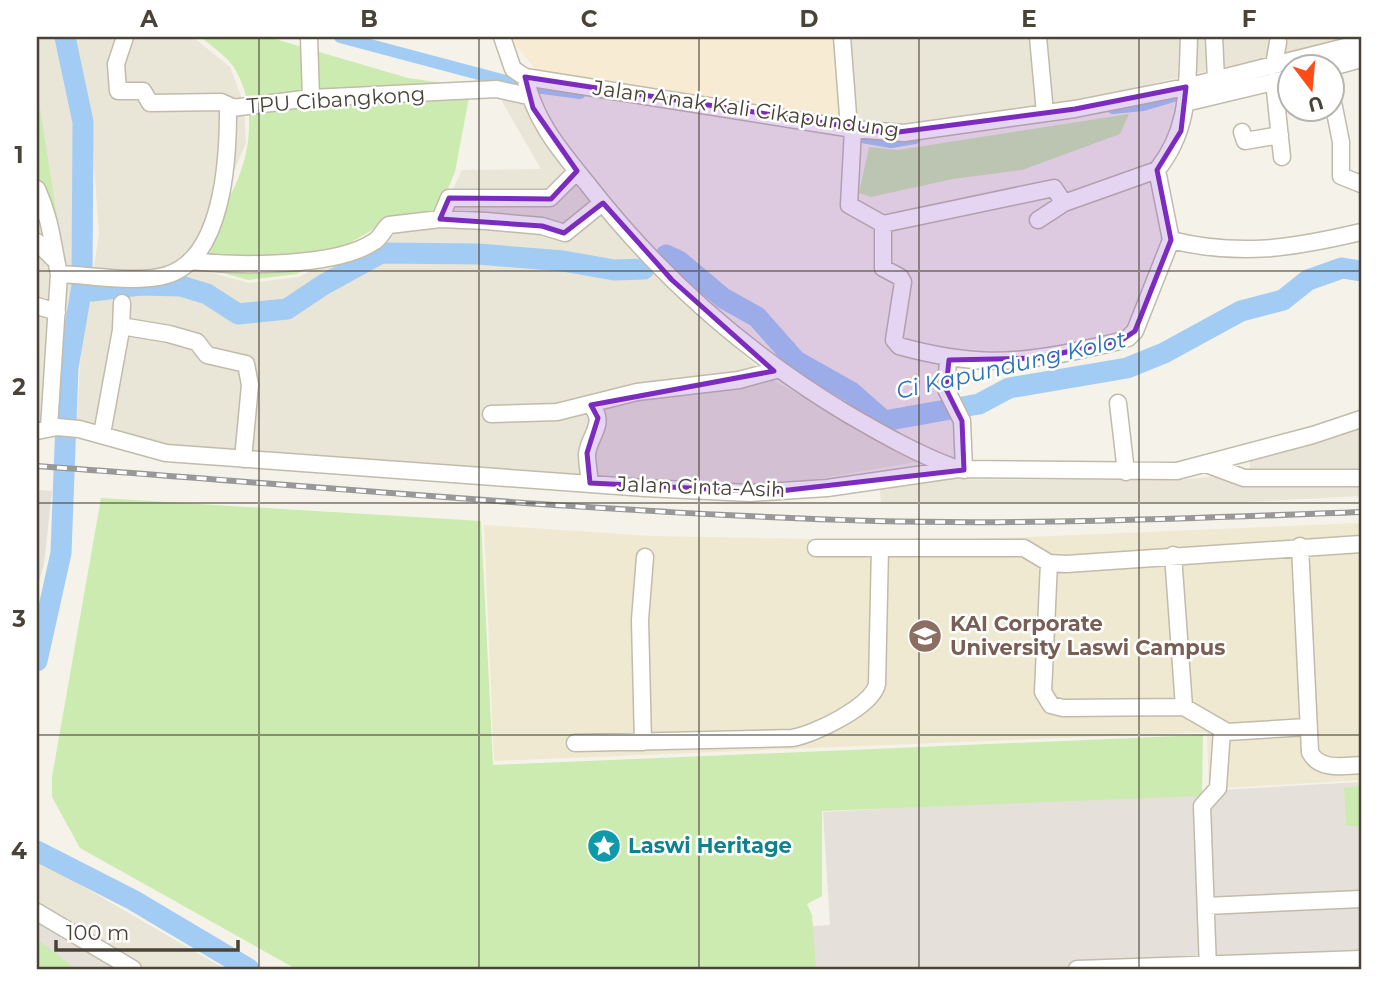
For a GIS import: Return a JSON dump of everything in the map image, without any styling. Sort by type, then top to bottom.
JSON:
[{"type":"street","points":[[125,37],[116,64],[118,91],[143,91],[150,103],[221,102],[234,108]]},
{"type":"street","points":[[502,37],[514,71],[526,87],[540,121],[602,203],[672,281],[776,370],[902,445],[961,469],[963,424],[946,389],[948,359]]},
{"type":"street","points":[[842,37],[852,135],[849,205],[883,224],[1054,188],[1064,203]]},
{"type":"street","points":[[1038,37],[1045,113]]},
{"type":"street","points":[[1038,220],[1064,203],[1157,170],[1177,141],[1186,95],[1189,37]]},
{"type":"street","points":[[1214,37],[1216,79]]},
{"type":"street","points":[[299,99],[309,40]]},
{"type":"street","points":[[1278,42],[1278,52]]},
{"type":"street","name":"Jalan Anak Kali Cikapundung","points":[[1338,52],[1361,43]]},
{"type":"street","name":"Jalan Anak Kali Cikapundung","points":[[526,87],[852,135],[904,133],[1186,95],[1216,79],[1276,75]]},
{"type":"street","points":[[1186,95],[1276,76]]},
{"type":"street","name":"TPU Cibangkong","points":[[190,261],[208,237],[220,196],[228,158],[228,113],[234,108],[299,99],[526,87]]},
{"type":"street","points":[[1280,122],[1282,157]]},
{"type":"street","points":[[1337,122],[1341,142],[1341,176],[1361,184]]},
{"type":"street","points":[[1242,132],[1245,141],[1251,142],[1280,135]]},
{"type":"street","points":[[883,224],[883,268],[903,282],[894,342],[948,359],[1021,360],[1128,338],[1135,331],[1171,240],[1157,170]]},
{"type":"street","points":[[440,219],[449,198],[550,198],[577,171]]},
{"type":"street","points":[[37,189],[52,228],[59,269],[57,312],[45,358],[48,428]]},
{"type":"street","points":[[37,242],[59,269],[97,275],[164,276],[190,261],[230,266],[304,261],[340,254],[379,236],[389,225],[440,219],[542,226],[565,233],[602,203]]},
{"type":"street","points":[[1171,240],[1223,251],[1306,244],[1361,232]]},
{"type":"street","points":[[102,434],[121,326],[122,303]]},
{"type":"street","points":[[37,306],[57,312]]},
{"type":"street","points":[[121,326],[197,342],[207,355],[248,366],[250,384],[243,459]]},
{"type":"street","points":[[491,414],[547,413],[591,405],[637,392],[739,380],[776,370]]},
{"type":"street","points":[[1118,403],[1126,472]]},
{"type":"street","points":[[590,483],[587,453],[596,434],[598,418],[591,405]]},
{"type":"street","name":"Jalan Cinta-Asih","points":[[48,428],[79,429],[155,451],[243,459],[683,490],[771,492],[827,488],[961,469],[1177,471],[1361,419]]},
{"type":"street","points":[[1206,464],[1244,478],[1361,478]]},
{"type":"street","points":[[816,548],[1024,548],[1049,563],[1361,544]]},
{"type":"street","points":[[1300,547],[1310,752],[1320,763],[1361,765]]},
{"type":"street","points":[[575,743],[761,741],[799,737],[817,732],[869,699],[876,690],[878,681],[880,548]]},
{"type":"street","points":[[1173,555],[1184,708]]},
{"type":"street","points":[[643,742],[640,620],[645,557]]},
{"type":"street","points":[[1049,563],[1043,692],[1046,701],[1059,707],[1184,708],[1222,730],[1241,733],[1307,727]]},
{"type":"street","points":[[1208,967],[1202,806],[1218,788],[1222,730]]},
{"type":"street","points":[[1206,906],[1361,899]]},
{"type":"street","points":[[37,912],[133,969]]},
{"type":"street","points":[[1077,969],[1208,967],[1361,959]]},
{"type":"highlighted area","points":[[525,77],[891,133],[1075,109],[1186,87],[1181,131],[1157,170],[1171,240],[1135,331],[1122,340],[1039,358],[949,360],[946,389],[962,421],[964,470],[771,492],[590,483],[587,453],[598,418],[591,405],[774,371],[672,280],[603,203],[564,233],[542,226],[440,219],[449,198],[551,199],[577,171],[533,108]]},
{"type":"shaded area","points":[[37,37],[65,37],[83,122],[78,288],[62,423],[37,427]]},
{"type":"shaded area","points":[[75,37],[194,38],[230,67],[244,104],[246,143],[193,268],[249,283],[299,277],[383,228],[442,212],[462,170],[541,169],[496,91],[515,94],[553,146],[742,354],[773,380],[879,439],[928,460],[789,484],[693,487],[109,440],[77,420],[80,363],[99,233],[93,154]]},
{"type":"shaded area","points":[[508,37],[838,37],[843,80],[840,122],[539,73]]},
{"type":"shaded area","points":[[843,37],[1352,37],[1288,52],[1276,52],[1276,55],[1010,117],[847,131]]},
{"type":"shaded area","points":[[1361,425],[1361,478],[1251,475],[1249,460]]},
{"type":"shaded area","points":[[1227,475],[1361,481],[1361,496],[1248,502],[881,502],[879,479],[1180,480]]},
{"type":"shaded area","points":[[37,490],[52,491],[44,564],[37,589]]},
{"type":"shaded area","name":"KAI Corporate University Laswi Campus","points":[[1361,523],[1361,780],[1209,789],[1207,732],[494,761],[484,525],[652,536],[929,541]]},
{"type":"shaded area","points":[[1361,782],[1361,969],[815,969],[811,926],[830,925],[823,812]]},
{"type":"shaded area","points":[[37,862],[225,969],[143,969],[37,907]]},
{"type":"shaded area","points":[[37,917],[123,969],[37,969]]},
{"type":"green space","points":[[201,37],[268,37],[408,78],[471,87],[455,172],[439,209],[379,226],[297,274],[248,280],[195,265],[204,238],[236,184],[247,150],[249,132],[249,115],[241,81],[230,62]]},
{"type":"green space","points":[[37,89],[60,236],[37,218]]},
{"type":"green space","points":[[1129,114],[1120,134],[1022,170],[953,179],[871,197],[859,193],[869,147],[898,150]]},
{"type":"green space","points":[[101,498],[481,521],[493,765],[1203,735],[1202,796],[822,811],[822,896],[807,904],[812,915],[816,969],[296,969],[80,848],[52,797],[52,777]]},
{"type":"green space","points":[[1361,786],[1361,827],[1346,825],[1344,788]]},
{"type":"green space","points":[[37,939],[76,969],[37,969]]},
{"type":"waterway","points":[[37,661],[61,553],[68,368],[82,286],[83,122],[65,37]]},
{"type":"waterway","points":[[340,37],[520,85],[580,93]]},
{"type":"waterway","points":[[1113,108],[1143,105],[1177,95]]},
{"type":"waterway","points":[[850,135],[891,142],[915,138]]},
{"type":"waterway","name":"Ci Kapundung Kolot","points":[[82,286],[92,291],[140,285],[181,286],[207,294],[238,314],[287,309],[323,285],[381,253],[478,254],[563,261],[614,270],[644,269]]},
{"type":"waterway","name":"Ci Kapundung Kolot","points":[[666,255],[679,261],[723,298],[757,317],[796,361],[851,392],[884,421],[979,404],[1009,388],[1127,368],[1164,353],[1241,311],[1283,300],[1308,280],[1342,268],[1361,271]]},
{"type":"waterway","points":[[37,851],[133,900],[249,969]]},
{"type":"railway","points":[[37,466],[665,512],[875,521],[1179,519],[1361,512]]},
{"type":"place","name":"KAI Corporate University Laswi Campus","points":[[925,636]]},
{"type":"place","name":"Laswi Heritage","points":[[604,846]]}]
